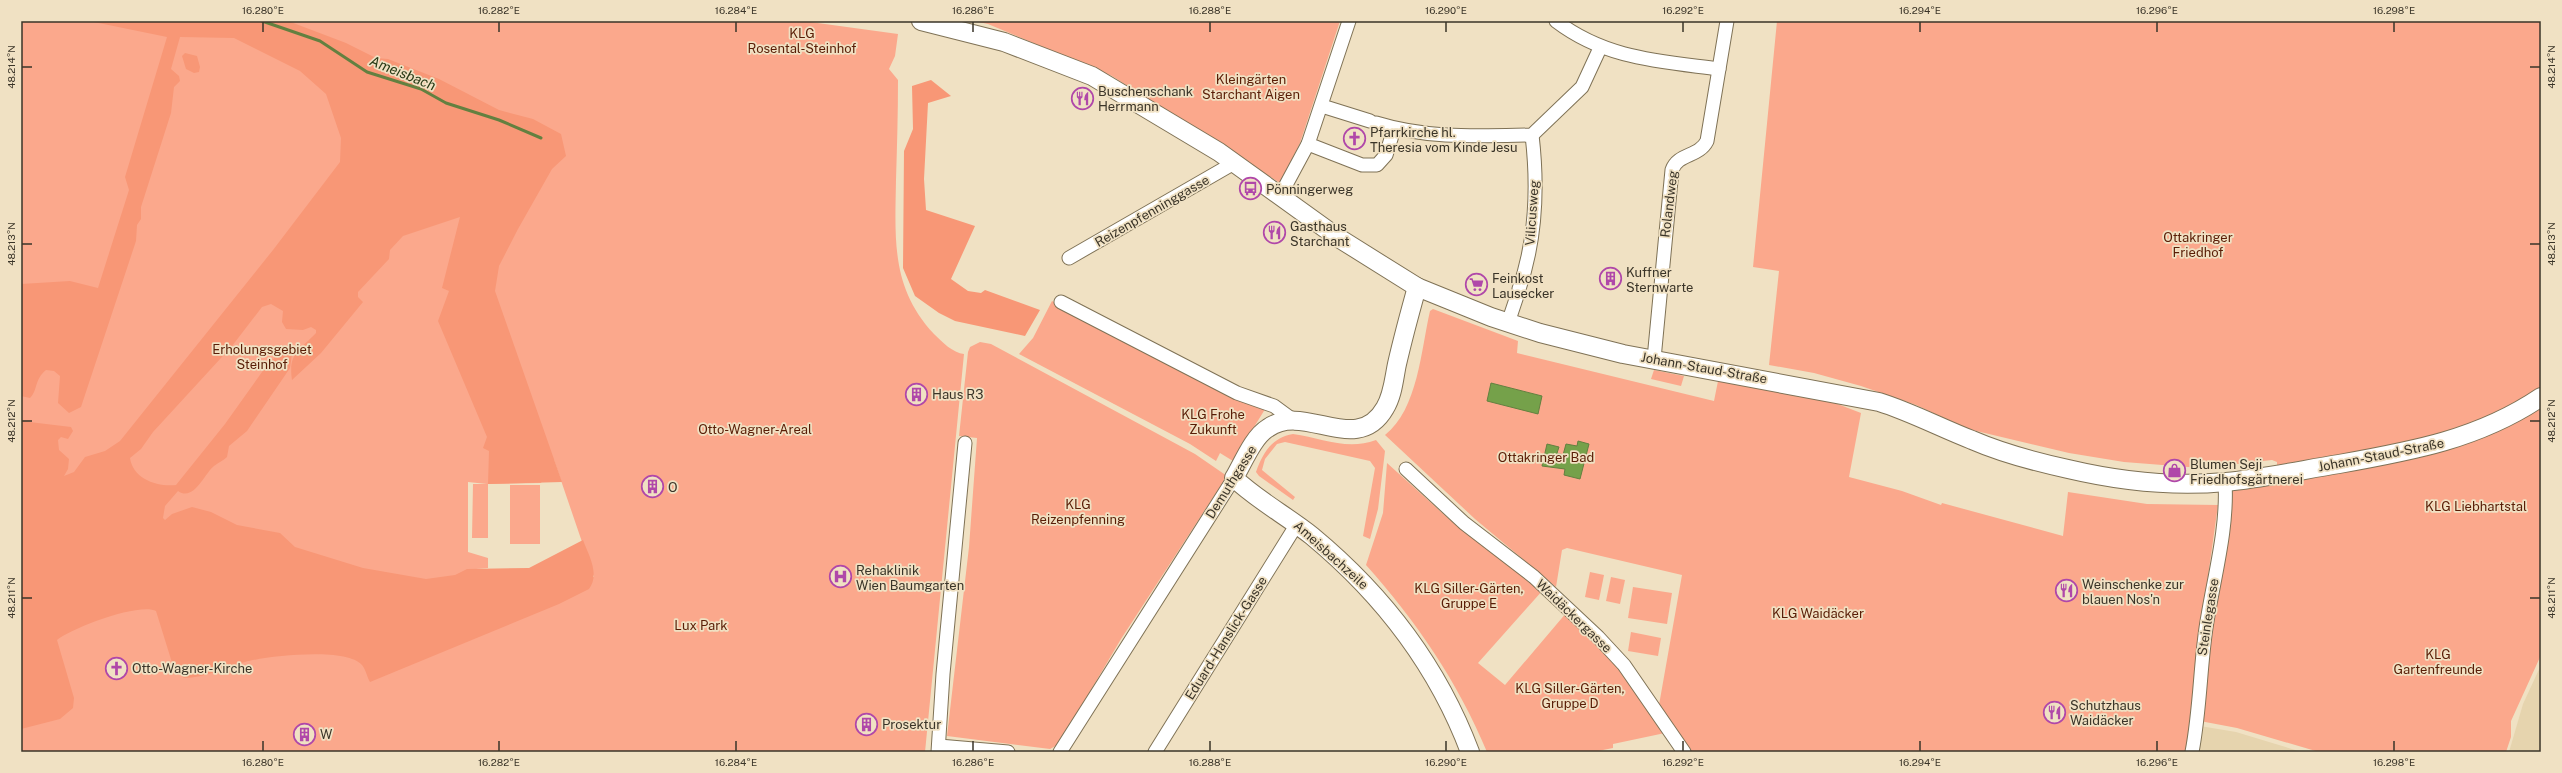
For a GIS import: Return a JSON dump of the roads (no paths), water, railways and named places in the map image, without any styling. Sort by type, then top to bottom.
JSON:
[{"type":"street","name":"Johann-Staud-Straße","points":[[921,21],[1004,42],[1092,76],[1234,163],[1337,238],[1417,286],[1508,323],[1593,347],[1879,402],[1918,415],[1972,440],[2012,455],[2067,469],[2128,480],[2225,482],[2426,448],[2465,437],[2503,419],[2541,397]]},
{"type":"street","points":[[1280,196],[1308,144],[1322,106],[1349,21]]},
{"type":"street","points":[[1556,21],[1570,32],[1600,48],[1649,60],[1718,69]]},
{"type":"street","name":"Rolandweg","points":[[1654,359],[1672,170],[1677,161],[1700,150],[1707,142],[1727,21]]},
{"type":"street","points":[[1322,106],[1394,129],[1441,136],[1532,135],[1582,87],[1600,48]]},
{"type":"street","points":[[1308,144],[1362,165],[1377,165],[1386,155],[1394,129]]},
{"type":"street","name":"Vilicusweg","points":[[1508,323],[1525,272],[1532,229],[1535,193],[1532,135]]},
{"type":"street","name":"Reizenpfenninggasse","points":[[1069,258],[1234,163]]},
{"type":"street","name":"Demuthgasse","points":[[1060,752],[1262,432],[1279,422],[1294,420],[1350,430],[1365,426],[1380,416],[1390,395],[1417,286]]},
{"type":"street","points":[[1061,302],[1237,393],[1274,406],[1294,420]]},
{"type":"street","points":[[965,443],[943,674],[939,749],[1008,752]]},
{"type":"street","name":"Waidäckergasse","points":[[1406,469],[1464,523],[1534,577],[1598,636],[1624,665],[1684,752]]},
{"type":"street","name":"Ameisbachzeile","points":[[1234,478],[1244,488],[1297,524],[1359,578],[1395,619],[1442,690],[1470,752]]},
{"type":"street","name":"Steinlegasse","points":[[2192,752],[2196,728],[2201,662],[2224,514],[2225,482]]},
{"type":"street","name":"Eduard-Hanslick-Gasse","points":[[1155,752],[1297,524]]},
{"type":"waterway","name":"Ameisbach","points":[[262,21],[320,41],[367,72],[421,89],[446,103],[499,120],[541,138]]},
{"type":"place","name":"Buschenschank Herrmann","points":[[1082,98]]},
{"type":"place","name":"Pfarrkirche hl. Theresia vom Kinde Jesu","points":[[1355,139]]},
{"type":"place","name":"Pönningerweg","points":[[1251,189]]},
{"type":"place","name":"Gasthaus Starchant","points":[[1274,233]]},
{"type":"place","name":"Kuffner Sternwarte","points":[[1611,279]]},
{"type":"place","name":"Feinkost Lausecker","points":[[1476,285]]},
{"type":"place","name":"Haus R3","points":[[917,394]]},
{"type":"place","name":"Blumen Seji Friedhofsgärtnerei","points":[[2175,471]]},
{"type":"place","name":"O","points":[[652,487]]},
{"type":"place","name":"Rehaklinik Wien Baumgarten","points":[[840,577]]},
{"type":"place","name":"Weinschenke zur blauen Nos'n","points":[[2067,591]]},
{"type":"place","name":"Otto-Wagner-Kirche","points":[[116,668]]},
{"type":"place","name":"Schutzhaus Waidäcker","points":[[2055,712]]},
{"type":"place","name":"Prosektur","points":[[867,724]]},
{"type":"place","name":"W","points":[[304,734]]},
{"type":"park label","name":"KLG Rosental-Steinhof","points":[[802,40]]},
{"type":"park label","name":"Kleingärten Starchant Aigen","points":[[1251,86]]},
{"type":"park label","name":"Ottakringer Friedhof","points":[[2198,244]]},
{"type":"park label","name":"Erholungsgebiet Steinhof","points":[[262,356]]},
{"type":"park label","name":"KLG Frohe Zukunft","points":[[1213,422]]},
{"type":"park label","name":"Otto-Wagner-Areal","points":[[755,429]]},
{"type":"park label","name":"Ottakringer Bad","points":[[1546,457]]},
{"type":"park label","name":"KLG Liebhartstal","points":[[2476,506]]},
{"type":"park label","name":"KLG Reizenpfenning","points":[[1078,512]]},
{"type":"park label","name":"KLG Siller-Gärten, Gruppe E","points":[[1469,596]]},
{"type":"park label","name":"KLG Waidäcker","points":[[1818,613]]},
{"type":"park label","name":"Lux Park","points":[[701,625]]},
{"type":"park label","name":"KLG Gartenfreunde","points":[[2438,662]]},
{"type":"park label","name":"KLG Siller-Gärten, Gruppe D","points":[[1570,696]]}]
